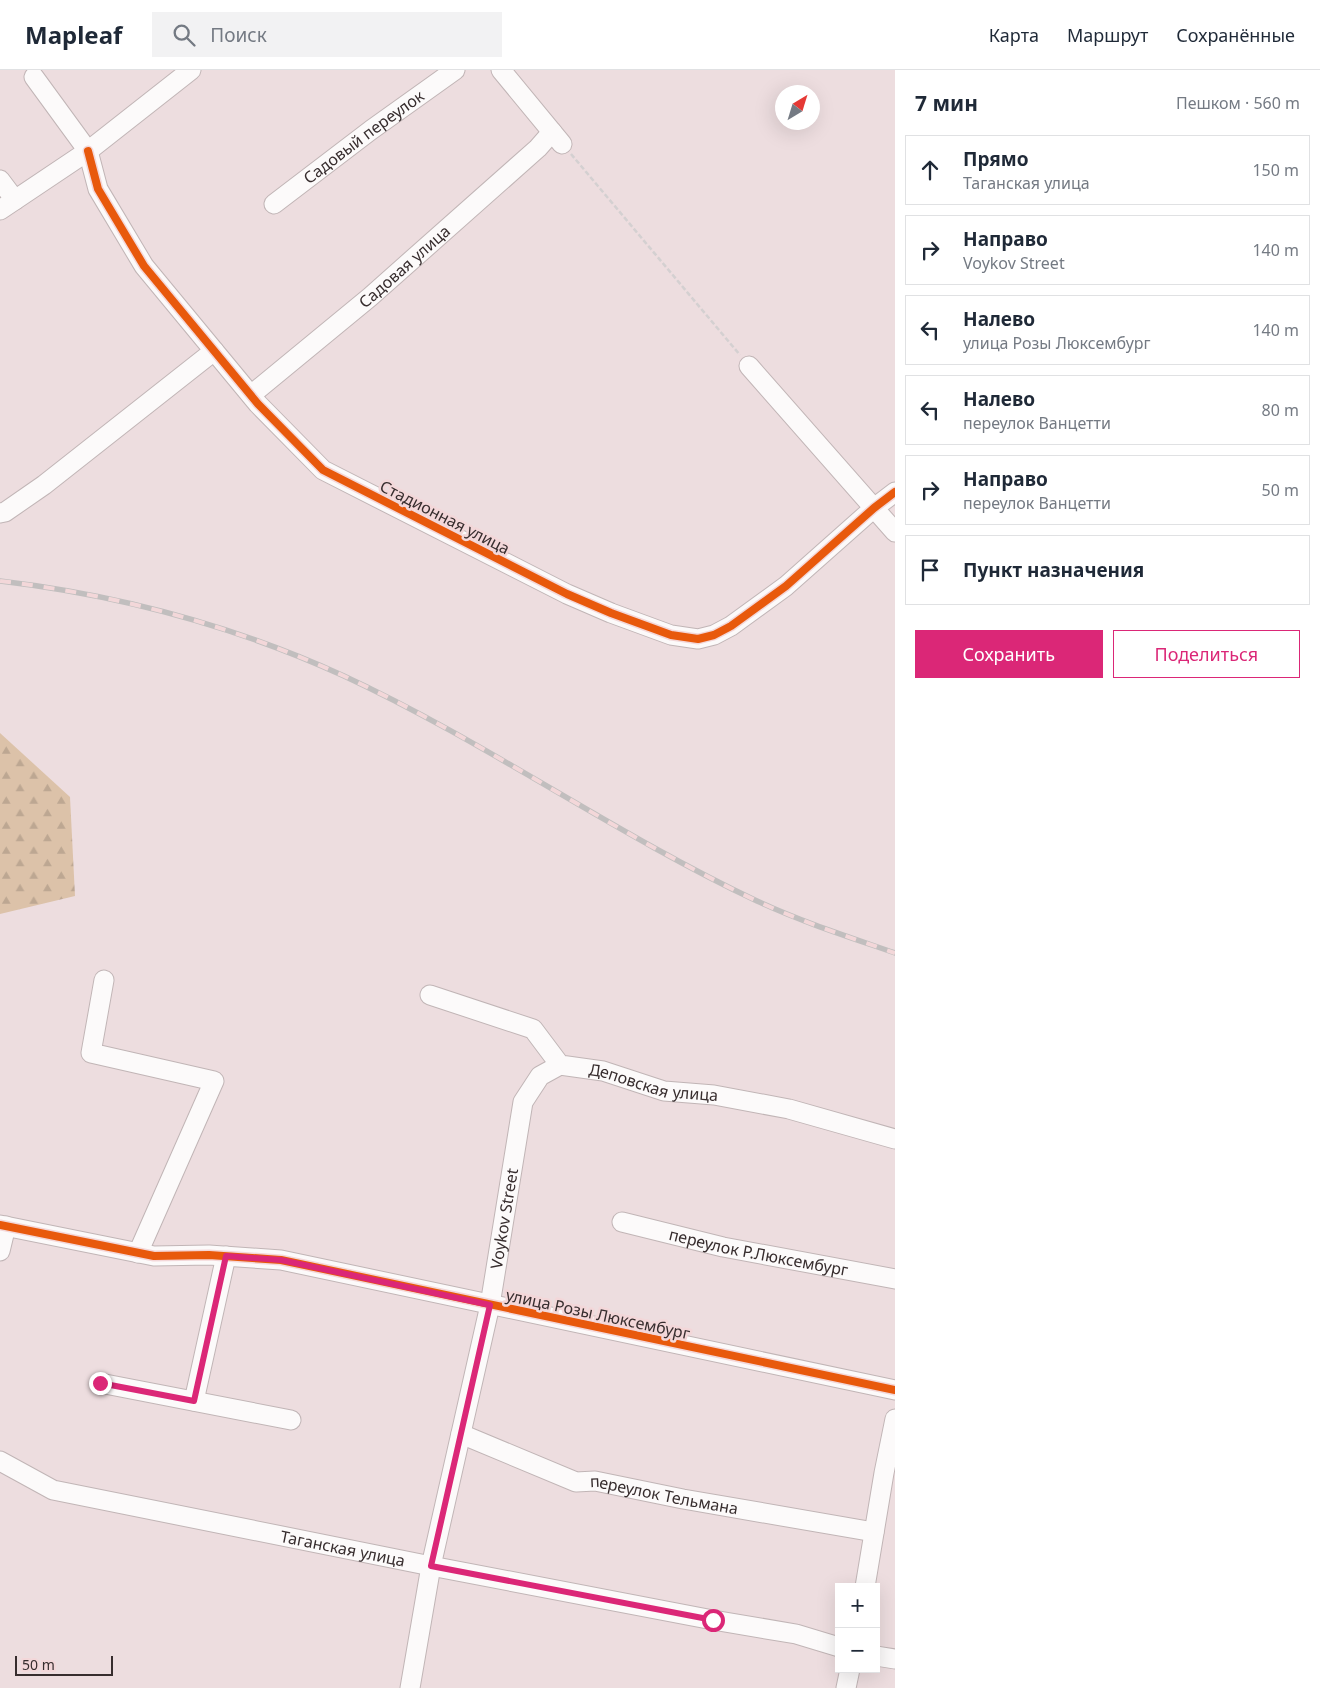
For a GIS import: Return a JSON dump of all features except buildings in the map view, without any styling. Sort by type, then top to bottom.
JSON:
[{"type":"street","points":[[0,180],[8,205],[88,151],[191,70]]},
{"type":"street","name":"Садовый переулок","points":[[274,204],[370,130],[455,70]]},
{"type":"street","points":[[500,70],[557,138]]},
{"type":"street","points":[[34,77],[88,151]]},
{"type":"street","name":"Садовая улица","points":[[251,395],[370,297],[538,148],[557,138]]},
{"type":"street","name":"Стадионная улица","points":[[88,151],[98,189],[144,266],[251,395],[323,470],[568,594],[611,613],[671,635],[698,639],[714,635],[731,626],[786,586],[874,508],[895,492]]},
{"type":"street","points":[[0,513],[5,512],[44,485],[214,351]]},
{"type":"street","points":[[749,366],[895,532]]},
{"type":"street","points":[[104,980],[91,1053],[214,1081],[138,1253]]},
{"type":"street","points":[[430,995],[533,1029],[560,1065]]},
{"type":"street","name":"Voykov Street","points":[[410,1688],[431,1566],[490,1305],[523,1102],[540,1076],[560,1065]]},
{"type":"street","name":"Деповская улица","points":[[560,1065],[602,1071],[664,1091],[714,1095],[789,1108],[895,1139]]},
{"type":"street","name":"переулок Р.Люксембург","points":[[622,1222],[723,1247],[895,1279]]},
{"type":"street","points":[[0,1251],[3,1226]]},
{"type":"street","name":"улица Розы Люксембург","points":[[3,1226],[154,1256],[209,1255],[281,1260],[895,1390]]},
{"type":"street","points":[[194,1401],[226,1256]]},
{"type":"street","points":[[100,1383],[291,1420]]},
{"type":"street","points":[[866,1583],[895,1419]]},
{"type":"street","name":"переулок Тельмана","points":[[461,1434],[576,1482],[595,1481],[683,1499],[874,1532]]},
{"type":"street","name":"Таганская улица","points":[[0,1461],[53,1490],[431,1566],[796,1634],[835,1646]]},
{"type":"street","points":[[880,1657],[895,1659]]},
{"type":"street","points":[[846,1688],[849,1673]]},
{"type":"path","points":[[557,138],[749,366]]},
{"type":"green space","points":[[0,733],[70,797],[75,896],[0,914]]},
{"type":"railway","points":[[0,581],[89,595],[176,615],[261,642],[303,658],[397,702],[704,875],[791,916],[895,953]]},
{"type":"cycle path","points":[[88,151],[98,189],[144,266],[258,404],[323,470],[567,594],[611,613],[671,635],[698,639],[714,635],[731,626],[786,586],[874,508],[895,492]]},
{"type":"cycle path","points":[[0,1225],[154,1256],[209,1255],[281,1260],[895,1390]]},
{"type":"route","points":[[100,1383],[194,1401],[226,1256],[281,1260],[490,1305],[431,1566],[713,1620]]}]
